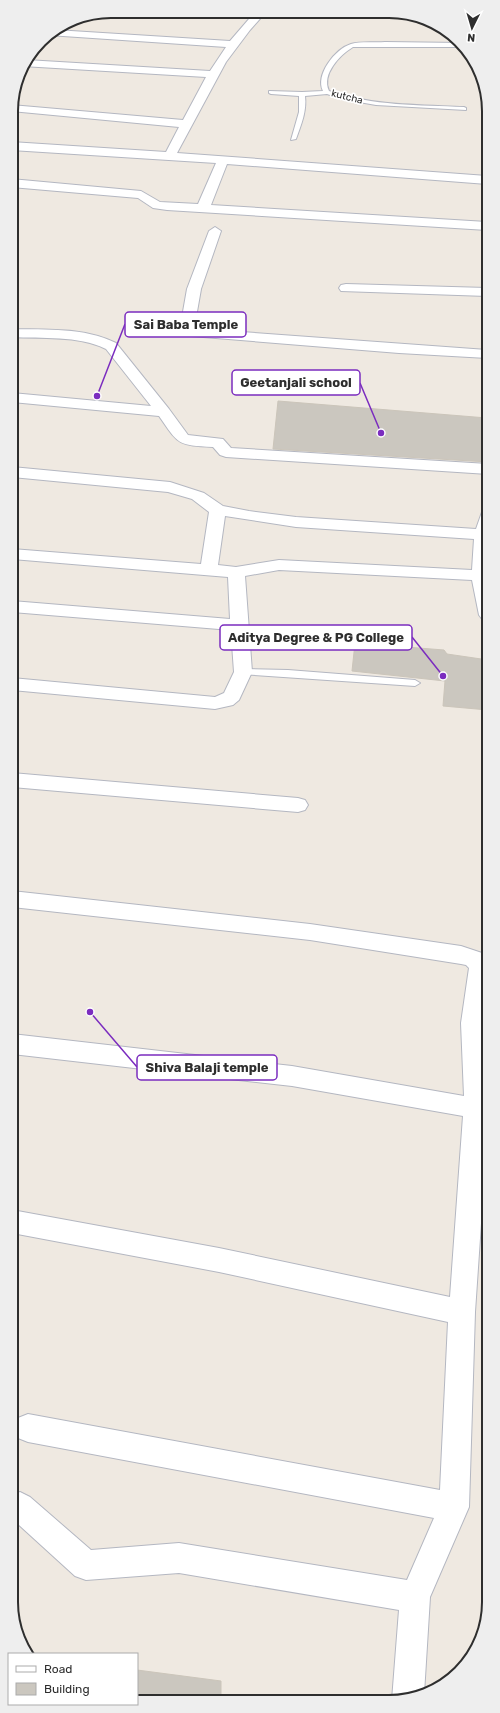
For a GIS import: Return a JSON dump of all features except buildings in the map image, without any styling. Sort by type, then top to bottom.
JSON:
[{"type":"street","points":[[169,157],[213,74],[232,44],[255,18]]},
{"type":"street","points":[[60,33],[232,44]]},
{"type":"street","points":[[32,63],[213,74]]},
{"type":"street","points":[[18,109],[187,124]]},
{"type":"street","points":[[18,146],[60,148],[482,180]]},
{"type":"street","points":[[203,208],[223,160]]},
{"type":"street","points":[[18,184],[142,195],[157,205],[482,226]]},
{"type":"street","points":[[215,231],[194,289],[188,323],[196,333],[399,349],[482,354]]},
{"type":"street","points":[[346,288],[482,292]]},
{"type":"street","points":[[18,333],[87,337],[100,340],[111,346],[164,412],[182,438],[191,441],[217,442],[226,452],[482,469]]},
{"type":"street","points":[[18,399],[164,412]]},
{"type":"street","points":[[18,473],[170,487],[198,496],[220,511],[249,516],[296,522],[482,535]]},
{"type":"street","points":[[208,570],[220,511]]},
{"type":"street","points":[[18,554],[208,570],[241,571],[279,565],[482,576]]},
{"type":"street","points":[[18,685],[215,703],[226,701],[232,696],[249,672],[240,625],[241,571]]},
{"type":"street","points":[[18,607],[240,625]]},
{"type":"street","points":[[18,781],[298,805]]},
{"type":"street","points":[[18,900],[310,932],[461,955],[474,958],[480,967],[482,1109],[462,1312],[454,1507],[415,1597],[408,1693]]},
{"type":"street","points":[[18,1045],[221,1066],[292,1076],[482,1109]]},
{"type":"street","points":[[20,1222],[219,1260],[462,1312]]},
{"type":"street","points":[[28,1428],[454,1507]]},
{"type":"street","points":[[18,1509],[20,1507],[86,1565],[179,1558],[415,1597]]},
{"type":"lane","name":"kutcha","points":[[452,45],[352,45],[344,50],[331,63],[324,86],[326,92],[345,98],[368,102],[464,109]]},
{"type":"lane","points":[[271,92],[302,94],[326,92]]},
{"type":"lane","points":[[293,139],[304,105],[302,94]]},
{"type":"lane","points":[[249,672],[288,673],[415,683]]},
{"type":"place","name":"Sai Baba Temple","points":[[97,396]]},
{"type":"place","name":"Geetanjali school","points":[[381,433]]},
{"type":"place","name":"Aditya Degree & PG College","points":[[443,676]]},
{"type":"place","name":"Shiva Balaji temple","points":[[90,1012]]}]
